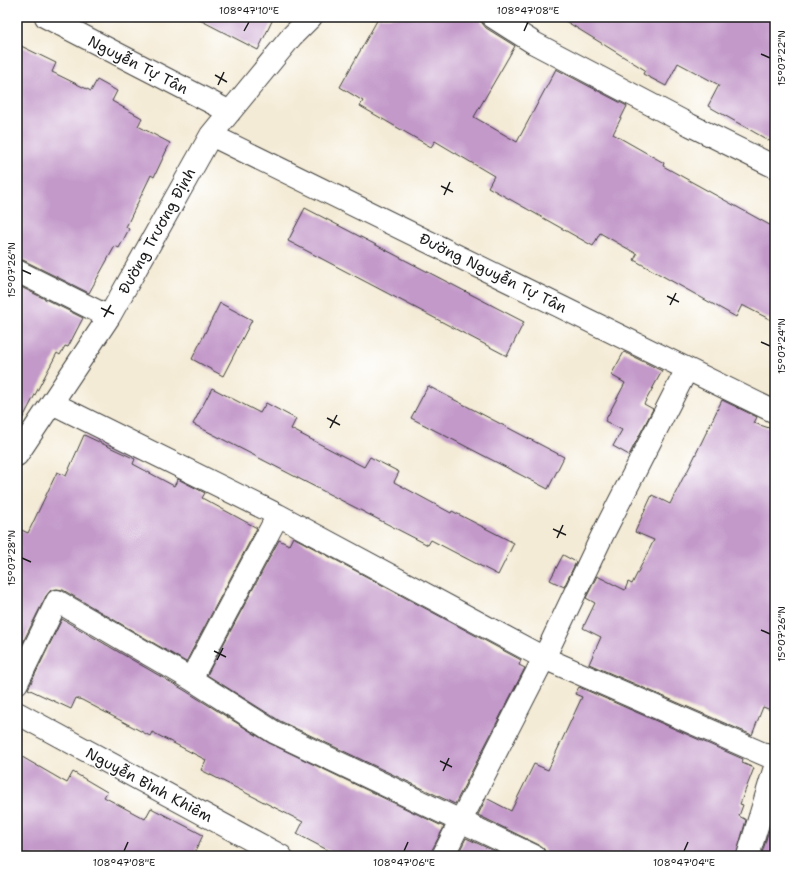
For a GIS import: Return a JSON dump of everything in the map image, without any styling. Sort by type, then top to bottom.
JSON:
[{"type":"street","name":"Nguyễn Tự Tân","points":[[46,17],[230,112]]},
{"type":"street","name":"Đường Trương Định","points":[[21,442],[52,403],[109,317],[211,135],[292,36],[311,17]]},
{"type":"street","points":[[493,17],[534,43],[690,125],[775,167]]},
{"type":"street","name":"Đường Nguyễn Tự Tân","points":[[211,135],[428,240],[775,412]]},
{"type":"street","points":[[17,271],[109,317]]},
{"type":"street","points":[[443,856],[544,658],[602,536],[687,369]]},
{"type":"street","points":[[52,403],[278,515],[544,658],[775,759]]},
{"type":"street","points":[[191,679],[278,515]]},
{"type":"street","points":[[17,683],[57,601],[191,679],[274,732],[534,856]]},
{"type":"street","name":"Nguyễn Bình Khiêm","points":[[17,713],[281,856]]},
{"type":"street","points":[[748,856],[775,767]]},
{"type":"building","points":[[194,17],[274,17],[258,50]]},
{"type":"building","points":[[379,17],[477,17],[486,28],[515,46],[474,117],[517,142],[556,69],[627,106],[613,134],[664,163],[663,166],[775,228],[775,322],[742,305],[736,317],[634,260],[637,254],[600,233],[593,246],[488,187],[494,176],[435,141],[431,147],[360,106],[363,101],[340,87]]},
{"type":"building","points":[[559,17],[775,17],[775,144],[708,106],[719,85],[678,63],[666,86],[643,74],[645,70]]},
{"type":"building","points":[[17,44],[56,63],[52,72],[91,91],[97,80],[117,91],[112,101],[142,118],[138,126],[170,143],[154,177],[151,175],[126,227],[129,229],[119,248],[115,246],[89,293],[23,260],[17,259]]},
{"type":"building","points":[[305,208],[524,322],[507,356],[288,241]]},
{"type":"building","points":[[17,285],[83,318],[68,347],[65,346],[60,355],[57,353],[17,429]]},
{"type":"building","points":[[220,303],[252,320],[223,376],[192,359]]},
{"type":"building","points":[[624,352],[662,371],[644,404],[653,409],[629,455],[613,446],[622,430],[605,421],[625,383],[611,375]]},
{"type":"building","points":[[428,386],[564,457],[548,489],[411,418]]},
{"type":"building","points":[[212,388],[260,413],[266,403],[296,419],[291,429],[364,467],[370,457],[399,472],[394,482],[451,513],[452,511],[514,543],[498,575],[431,540],[428,545],[193,424]]},
{"type":"building","points":[[722,400],[757,417],[754,423],[775,430],[775,698],[771,710],[763,707],[752,735],[589,664],[601,637],[583,628],[595,603],[586,598],[597,576],[625,590],[628,582],[632,584],[654,540],[635,532],[652,495],[670,504]]},
{"type":"building","points":[[84,435],[135,459],[133,464],[174,486],[178,479],[205,493],[202,498],[257,528],[186,662],[63,590],[57,589],[51,590],[46,596],[17,654],[17,528],[28,533],[57,472],[66,476]]},
{"type":"building","points":[[293,537],[521,660],[519,665],[525,668],[455,804],[280,721],[207,675],[279,540],[289,545]]},
{"type":"building","points":[[563,555],[576,562],[564,587],[550,580]]},
{"type":"building","points":[[62,619],[184,690],[269,743],[444,827],[432,850],[431,856],[339,856],[297,834],[303,822],[201,770],[206,760],[152,732],[150,736],[82,700],[76,698],[71,709],[28,689]]},
{"type":"building","points":[[579,687],[743,759],[742,763],[754,768],[740,804],[743,805],[739,816],[746,820],[736,856],[546,856],[544,849],[539,845],[478,815],[486,798],[511,811],[534,764],[548,770],[582,697],[575,694]]},
{"type":"building","points":[[17,754],[67,783],[73,772],[107,792],[104,797],[145,819],[151,808],[203,835],[193,856],[17,856]]},
{"type":"building","points":[[769,830],[775,833],[775,856],[761,856]]},
{"type":"building","points":[[466,838],[505,856],[457,856]]}]
